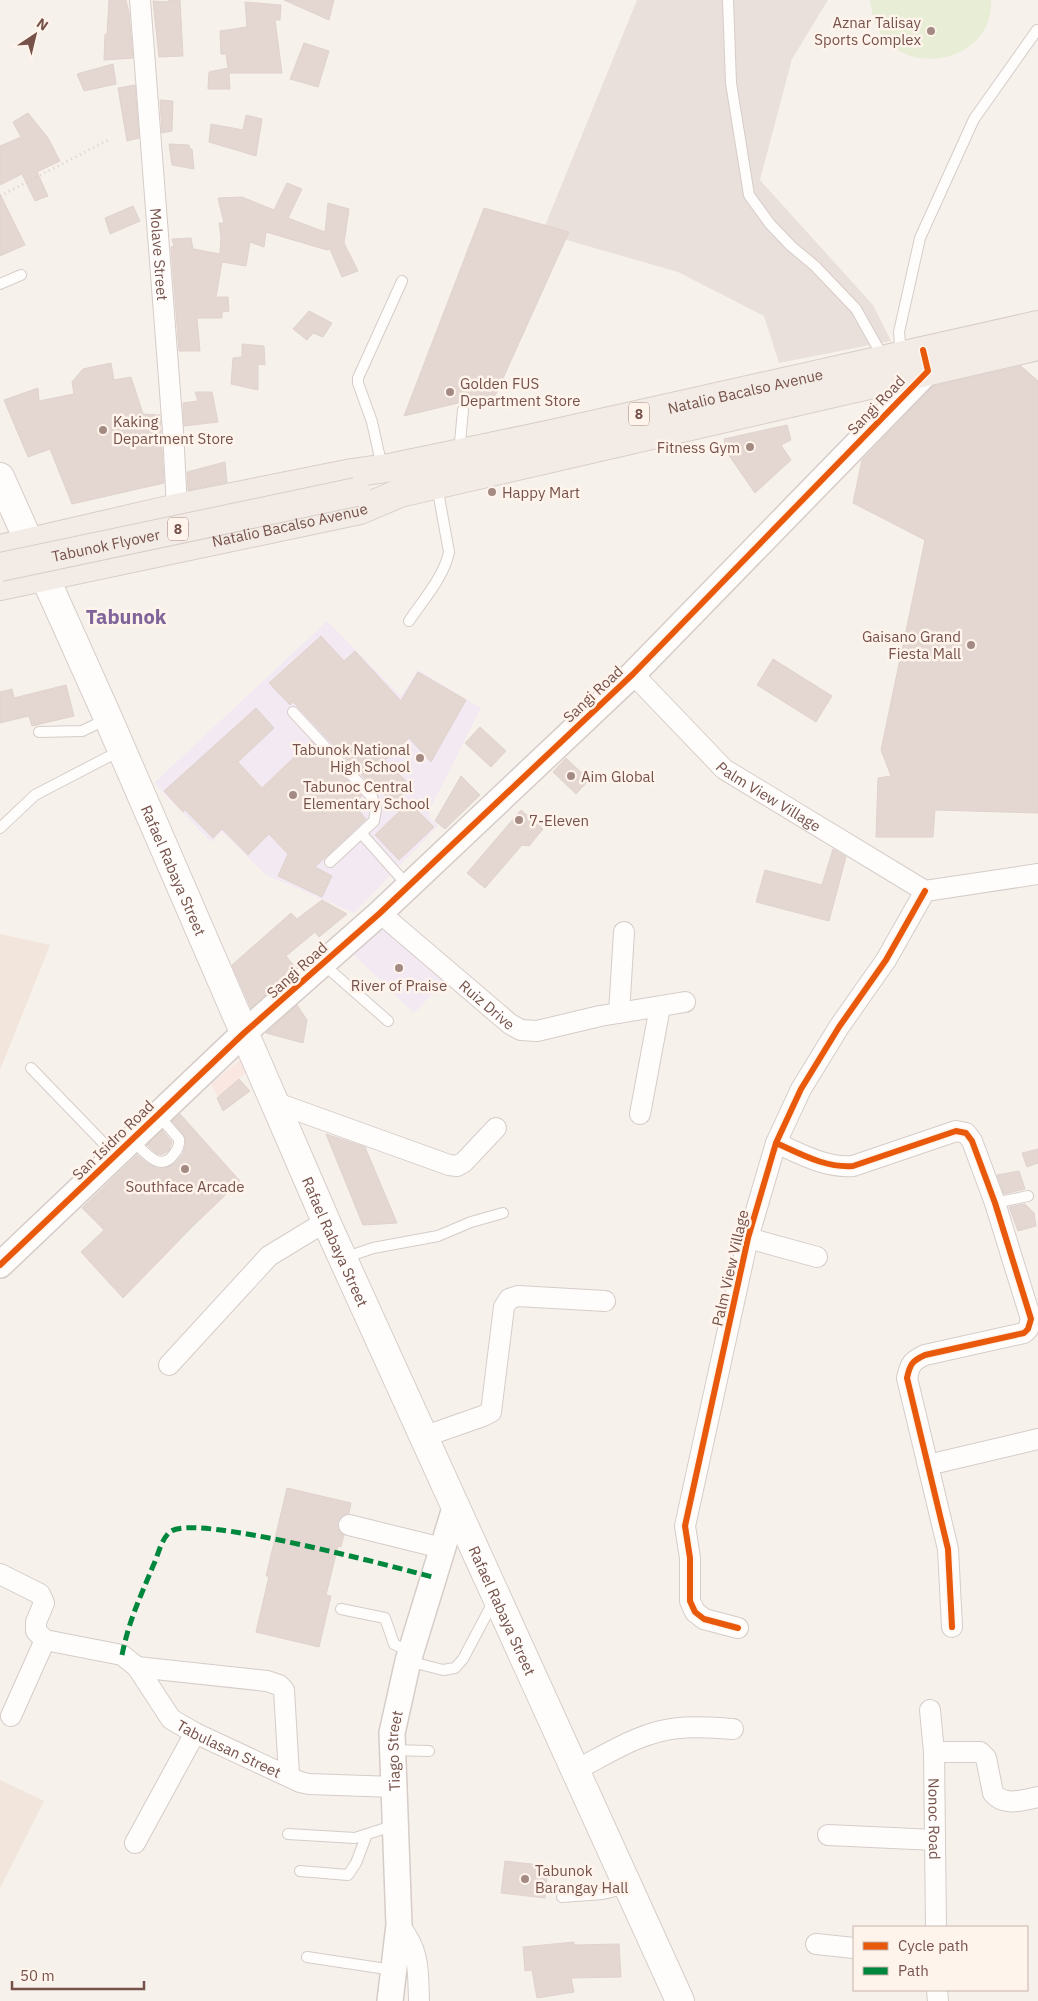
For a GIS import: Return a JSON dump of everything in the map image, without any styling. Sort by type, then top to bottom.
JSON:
[{"type":"main road","name":"Natalio Bacalso Avenue","points":[[0,586],[360,510],[400,493],[905,365],[1038,324]]},
{"type":"main road","name":"Natalio Bacalso Avenue","points":[[0,549],[177,508],[905,365],[1038,346]]},
{"type":"main road","name":"Natalio Bacalso Avenue","points":[[356,492],[388,467]]},
{"type":"main road","name":"Rafael Rabaya Street","points":[[0,477],[108,718],[328,1226],[680,2001]]},
{"type":"main road","name":"Natalio Bacalso Avenue","points":[[356,492],[400,493]]},
{"type":"main road","name":"Tabunok Flyover","points":[[0,567],[356,492]]},
{"type":"street","name":"Molave Street","points":[[140,0],[173,431],[177,508]]},
{"type":"street","name":"Sangi Road","points":[[244,1033],[380,913],[633,674],[905,365]]},
{"type":"street","name":"Palm View Village","points":[[633,674],[724,768],[926,891],[886,960],[839,1027],[801,1089],[776,1143],[748,1238],[685,1526],[690,1558],[690,1601],[695,1612],[704,1619],[738,1628]]},
{"type":"street","points":[[926,891],[1038,874]]},
{"type":"street","name":"Ruiz Drive","points":[[380,913],[510,1024],[521,1030],[537,1031],[619,1013],[685,1002]]},
{"type":"street","points":[[619,1013],[624,932]]},
{"type":"street","points":[[640,1114],[660,1006]]},
{"type":"street","name":"San Isidro Road","points":[[0,1265],[244,1033]]},
{"type":"street","points":[[274,1102],[424,1158],[448,1165],[457,1166],[464,1162],[496,1128]]},
{"type":"street","points":[[776,1143],[827,1165],[838,1167],[853,1166],[956,1131],[966,1133],[972,1142],[995,1203],[1034,1317],[1024,1333],[925,1355],[913,1360],[910,1365],[908,1378],[948,1549],[952,1626]]},
{"type":"street","points":[[169,1365],[269,1256],[315,1228],[328,1226]]},
{"type":"street","points":[[748,1238],[817,1257]]},
{"type":"street","points":[[424,1437],[490,1412],[504,1307],[509,1299],[518,1296],[604,1301]]},
{"type":"street","points":[[928,1465],[1038,1439]]},
{"type":"street","name":"Tiago Street","points":[[390,2001],[399,1925],[392,1733],[409,1657],[455,1508]]},
{"type":"street","points":[[349,1524],[442,1548]]},
{"type":"street","points":[[0,1574],[40,1594],[44,1603],[36,1622],[36,1631],[45,1640],[11,1716]]},
{"type":"street","name":"Tabulasan Street","points":[[45,1640],[122,1655],[137,1668],[171,1719],[195,1733],[289,1775],[300,1782],[308,1784],[394,1787]]},
{"type":"street","points":[[137,1668],[267,1680],[279,1684],[284,1690],[289,1775]]},
{"type":"street","name":"Nonoc Road","points":[[930,1710],[934,1752],[936,1926]]},
{"type":"street","points":[[576,1770],[634,1740],[658,1732],[678,1728],[733,1729]]},
{"type":"street","points":[[135,1843],[195,1733]]},
{"type":"street","points":[[934,1752],[980,1752],[986,1758],[994,1793],[997,1798],[1008,1802],[1038,1797]]},
{"type":"street","points":[[828,1835],[935,1840]]},
{"type":"street","points":[[399,1925],[411,1940],[418,1962],[419,2001]]},
{"type":"street","points":[[816,1944],[853,1948]]},
{"type":"lane","points":[[728,0],[731,83],[749,194],[770,224],[791,246],[815,266],[905,365]]},
{"type":"lane","points":[[905,365],[899,332],[920,238],[974,119],[1037,30]]},
{"type":"lane","points":[[0,284],[21,275]]},
{"type":"lane","points":[[388,467],[358,383],[358,378],[402,281]]},
{"type":"lane","points":[[458,454],[463,410]]},
{"type":"lane","points":[[409,620],[447,561],[448,552],[437,485]]},
{"type":"lane","points":[[293,712],[372,797],[376,808],[374,821],[330,862]]},
{"type":"lane","points":[[39,732],[82,730],[108,718]]},
{"type":"lane","points":[[0,828],[36,795],[108,757],[122,752]]},
{"type":"lane","points":[[361,833],[408,886]]},
{"type":"lane","points":[[323,964],[388,1021]]},
{"type":"lane","points":[[31,1068],[123,1147],[160,1163],[168,1161],[177,1151],[180,1144],[179,1139],[158,1114]]},
{"type":"lane","points":[[995,1203],[1028,1196]]},
{"type":"lane","points":[[344,1258],[373,1248],[438,1236],[471,1222],[503,1213]]},
{"type":"lane","points":[[341,1609],[385,1618],[394,1644],[409,1657],[443,1670],[455,1668],[463,1660],[490,1608],[498,1600]]},
{"type":"lane","points":[[393,1750],[429,1751]]},
{"type":"lane","points":[[288,1834],[355,1838],[386,1828],[396,1831]]},
{"type":"lane","points":[[300,1871],[348,1875],[356,1862],[367,1834]]},
{"type":"lane","points":[[562,1897],[604,1894],[628,1887]]},
{"type":"lane","points":[[307,1957],[393,1970]]},
{"type":"path","points":[[0,196],[110,138]]},
{"type":"shaded area","points":[[637,0],[828,0],[792,59],[760,180],[873,305],[891,341],[779,363],[764,316],[678,272],[542,233]]},
{"type":"shaded area","name":"Tabunoc Central Elementary School","points":[[327,621],[401,696],[418,670],[481,708],[431,807],[429,816],[438,826],[354,913],[266,875],[222,832],[211,842],[154,783]]},
{"type":"shaded area","name":"River of Praise","points":[[384,922],[445,981],[414,1013],[353,954]]},
{"type":"shaded area","points":[[0,934],[50,945],[0,1070]]},
{"type":"shaded area","points":[[240,1060],[248,1071],[218,1097],[211,1084]]},
{"type":"shaded area","points":[[0,1780],[44,1801],[0,1888]]},
{"type":"green space","name":"Aznar Talisay Sports Complex","points":[[870,0],[991,0],[989,19],[980,35],[967,48],[951,56],[932,59],[914,57],[897,49],[882,36],[875,23]]},
{"type":"building","points":[[109,0],[126,0],[133,58],[104,60]]},
{"type":"building","points":[[168,0],[180,0],[183,56],[159,57],[153,1],[168,2]]},
{"type":"building","points":[[284,0],[334,0],[329,20]]},
{"type":"building","points":[[245,2],[281,5],[280,20],[275,20],[282,73],[229,73],[230,89],[208,89],[209,72],[228,68],[226,54],[221,54],[220,31],[247,27]]},
{"type":"building","points":[[304,43],[329,51],[318,87],[290,79]]},
{"type":"building","points":[[113,64],[116,84],[84,91],[77,74]]},
{"type":"building","points":[[135,85],[139,138],[127,141],[118,88]]},
{"type":"building","points":[[160,100],[173,101],[172,131],[162,133]]},
{"type":"building","points":[[28,113],[48,138],[60,161],[37,172],[48,196],[35,201],[22,174],[0,185],[0,146],[21,137],[13,122]]},
{"type":"building","points":[[246,115],[262,119],[256,156],[209,142],[211,124],[243,130]]},
{"type":"building","points":[[169,144],[189,145],[190,149],[192,149],[194,169],[172,165]]},
{"type":"building","points":[[287,183],[302,189],[288,218],[325,232],[328,203],[349,209],[344,243],[358,271],[342,277],[330,249],[327,250],[266,232],[264,247],[250,242],[246,266],[222,262],[216,297],[228,297],[229,311],[222,312],[222,318],[197,318],[200,351],[179,351],[171,247],[174,246],[172,239],[191,238],[193,249],[220,254],[221,237],[219,223],[224,223],[218,198],[242,197],[274,210]]},
{"type":"building","points":[[0,194],[25,245],[0,256]]},
{"type":"building","points":[[133,206],[140,221],[110,234],[105,218]]},
{"type":"building","points":[[484,208],[569,232],[490,407],[475,399],[404,416]]},
{"type":"building","points":[[309,311],[332,323],[323,337],[313,333],[307,340],[293,329]]},
{"type":"building","points":[[242,344],[264,346],[265,365],[258,364],[258,390],[231,384],[233,358],[242,357]]},
{"type":"building","points":[[111,363],[114,380],[131,377],[143,414],[160,415],[164,483],[72,504],[50,449],[28,457],[4,400],[38,388],[39,401],[74,394],[72,382],[83,369]]},
{"type":"building","name":"Gaisano Grand Fiesta Mall","points":[[1021,366],[1038,381],[1038,813],[935,810],[933,837],[876,837],[878,778],[891,776],[881,750],[925,540],[853,503],[862,460],[933,386]]},
{"type":"building","points":[[195,392],[212,392],[218,422],[184,426],[183,403],[198,401]]},
{"type":"building","points":[[787,425],[791,440],[781,445],[791,460],[755,493],[726,451],[724,439]]},
{"type":"building","points":[[225,462],[227,482],[188,490],[187,472]]},
{"type":"building","name":"Tabunok National High School","points":[[321,636],[344,661],[355,651],[401,701],[418,672],[466,700],[431,762],[409,738],[385,760],[411,786],[393,803],[374,784],[372,786],[293,702],[290,705],[269,683]]},
{"type":"building","points":[[773,659],[832,696],[816,722],[757,685]]},
{"type":"building","points":[[66,685],[74,716],[32,726],[29,716],[0,723],[0,692],[12,689],[14,698]]},
{"type":"building","points":[[256,708],[274,728],[238,762],[262,788],[311,741],[362,796],[353,804],[366,819],[315,867],[332,876],[322,897],[278,876],[288,854],[269,834],[248,855],[222,829],[213,838],[185,810],[183,812],[164,791]]},
{"type":"building","points":[[480,727],[506,751],[491,767],[465,743]]},
{"type":"building","name":"Aim Global","points":[[566,758],[589,780],[576,794],[553,772]]},
{"type":"building","points":[[461,776],[480,795],[445,829],[435,821]]},
{"type":"building","points":[[409,802],[434,827],[399,860],[375,835]]},
{"type":"building","points":[[521,810],[543,829],[529,846],[522,845],[485,888],[467,873]]},
{"type":"building","points":[[833,849],[846,857],[829,921],[756,902],[765,870],[822,885]]},
{"type":"building","points":[[322,900],[347,914],[319,937],[315,932],[286,956],[295,967],[251,1008],[232,965],[291,913],[297,919]]},
{"type":"building","points":[[297,1005],[307,1020],[303,1043],[266,1033]]},
{"type":"building","points":[[239,1079],[250,1091],[223,1111],[217,1098]]},
{"type":"building","points":[[180,1114],[240,1181],[123,1298],[81,1252],[104,1230],[82,1208],[137,1155],[148,1164],[157,1168],[165,1168],[174,1164],[183,1154],[186,1144],[184,1135],[172,1121]]},
{"type":"building","points":[[162,1130],[172,1142],[169,1150],[162,1155],[156,1153],[147,1145]]},
{"type":"building","points":[[326,1134],[365,1147],[397,1223],[363,1225]]},
{"type":"building","points":[[1038,1149],[1038,1163],[1027,1167],[1022,1153]]},
{"type":"building","points":[[1019,1171],[1025,1189],[1004,1194],[997,1175]]},
{"type":"building","points":[[1025,1204],[1034,1213],[1036,1226],[1018,1231],[1009,1207]]},
{"type":"building","points":[[287,1488],[351,1503],[349,1513],[341,1516],[337,1523],[338,1529],[344,1535],[341,1547],[338,1546],[326,1595],[331,1596],[319,1647],[256,1632],[269,1576],[266,1576]]},
{"type":"building","name":"Tabunok Barangay Hall","points":[[505,1861],[548,1866],[545,1898],[501,1893]]},
{"type":"building","points":[[574,1942],[574,1945],[619,1944],[621,1977],[571,1978],[574,1992],[537,1998],[532,1970],[525,1971],[523,1947]]},
{"type":"marked path","points":[[122,1655],[131,1620],[139,1599],[162,1543],[170,1532],[186,1528],[215,1529],[253,1535],[433,1577]]},
{"type":"cycle path","points":[[0,1265],[244,1033],[380,913],[633,674],[928,371],[923,350]]},
{"type":"cycle path","points":[[738,1628],[704,1619],[695,1612],[690,1601],[690,1558],[685,1526],[748,1238],[776,1143],[801,1089],[839,1027],[886,960],[925,891]]},
{"type":"cycle path","points":[[776,1143],[823,1163],[853,1166],[956,1131],[966,1133],[972,1141],[995,1203],[1031,1319],[1028,1329],[1024,1333],[925,1355],[912,1364],[907,1378],[948,1549],[952,1627]]},
{"type":"place","name":"Aznar Talisay Sports Complex","points":[[931,31]]},
{"type":"place","name":"Golden FUS Department Store","points":[[450,392]]},
{"type":"place","name":"Kaking Department Store","points":[[103,430]]},
{"type":"place","name":"Fitness Gym","points":[[750,447]]},
{"type":"place","name":"Happy Mart","points":[[492,492]]},
{"type":"place","name":"Gaisano Grand Fiesta Mall","points":[[971,645]]},
{"type":"place","name":"Tabunok National High School","points":[[420,758]]},
{"type":"place","name":"Aim Global","points":[[571,776]]},
{"type":"place","name":"Tabunoc Central Elementary School","points":[[293,795]]},
{"type":"place","name":"7-Eleven","points":[[519,820]]},
{"type":"place","name":"River of Praise","points":[[399,968]]},
{"type":"place","name":"Southface Arcade","points":[[185,1169]]},
{"type":"place","name":"Tabunok Barangay Hall","points":[[525,1879]]},
{"type":"district","name":"Tabunok","points":[[126,616]]}]
